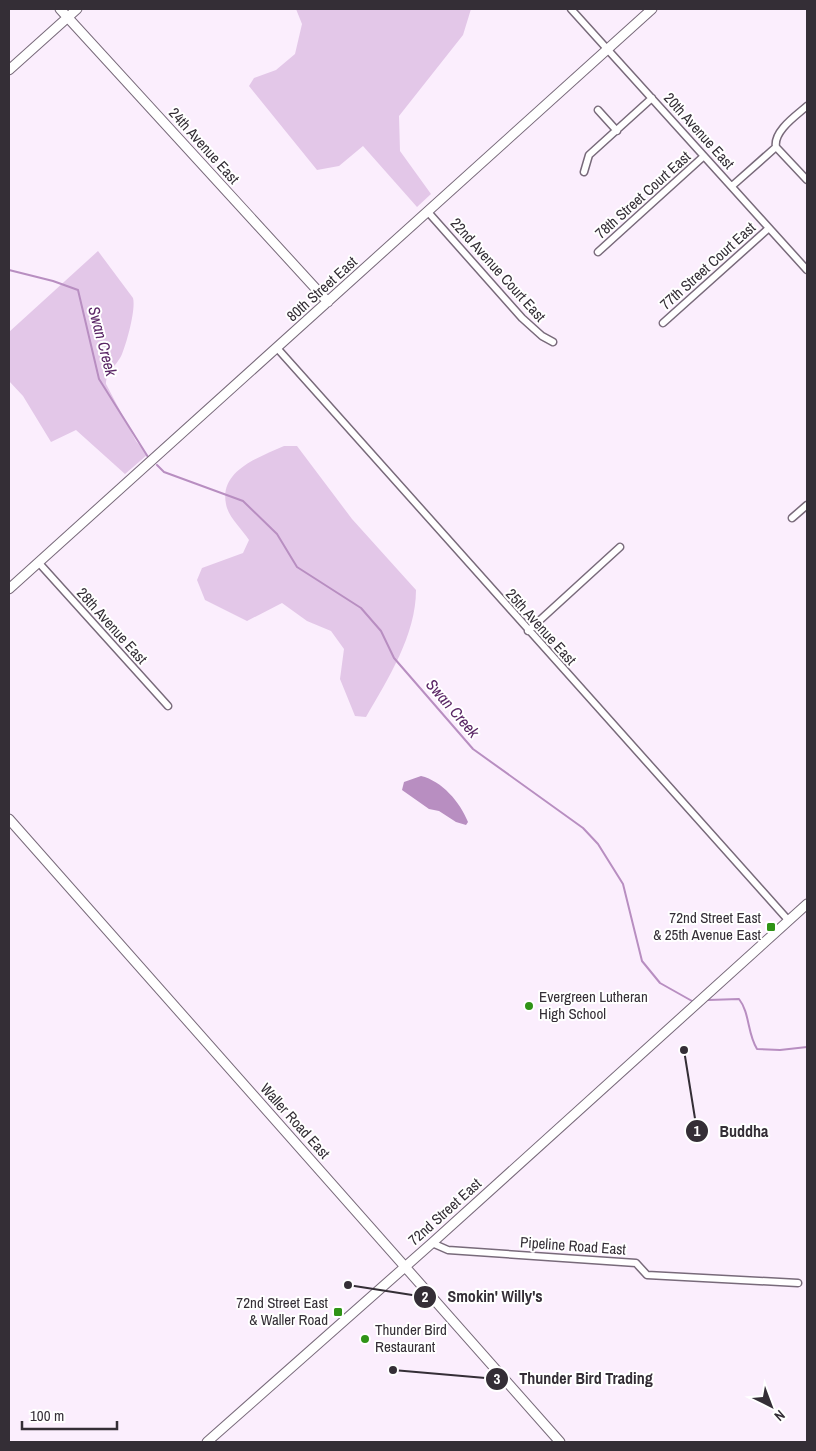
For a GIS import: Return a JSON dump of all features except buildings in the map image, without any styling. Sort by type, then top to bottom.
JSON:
[{"type":"street","name":"24th Avenue East","points":[[60,9],[328,302]]},
{"type":"street","points":[[9,70],[77,9]]},
{"type":"street","name":"20th Avenue East","points":[[571,9],[807,270]]},
{"type":"street","name":"80th Street East","points":[[9,590],[652,9]]},
{"type":"street","points":[[584,172],[589,155],[652,98]]},
{"type":"street","points":[[732,186],[776,146],[781,132],[807,106]]},
{"type":"street","points":[[598,110],[617,131]]},
{"type":"street","points":[[776,146],[807,180]]},
{"type":"street","name":"78th Street Court East","points":[[598,252],[704,156]]},
{"type":"street","name":"22nd Avenue Court East","points":[[428,212],[522,318],[542,336],[552,342]]},
{"type":"street","name":"77th Street Court East","points":[[662,323],[769,228]]},
{"type":"street","name":"25th Avenue East","points":[[277,348],[789,921]]},
{"type":"street","points":[[792,518],[807,505]]},
{"type":"street","points":[[528,631],[620,547]]},
{"type":"street","name":"28th Avenue East","points":[[38,563],[168,706]]},
{"type":"street","name":"Waller Road East","points":[[9,819],[560,1442]]},
{"type":"street","name":"72nd Street East","points":[[207,1442],[406,1267],[807,904]]},
{"type":"street","name":"Pipeline Road East","points":[[432,1243],[448,1250],[636,1262],[648,1275],[798,1283]]},
{"type":"shaded area","points":[[296,9],[471,9],[463,35],[399,116],[400,151],[431,194],[417,207],[363,146],[339,166],[317,170],[249,86],[254,78],[276,70],[295,54],[302,24]]},
{"type":"shaded area","points":[[98,251],[133,298],[134,303],[122,354],[106,379],[106,384],[136,441],[147,455],[125,474],[76,430],[51,442],[23,396],[9,381],[9,332]]},
{"type":"shaded area","points":[[284,446],[297,446],[352,519],[416,590],[415,607],[406,640],[366,717],[355,716],[340,679],[344,649],[331,631],[307,621],[282,603],[247,621],[205,600],[197,580],[202,568],[243,553],[249,540],[227,509],[225,492],[229,482],[243,466]]},
{"type":"shaded area","points":[[421,776],[436,782],[449,793],[465,814],[468,822],[466,825],[456,822],[439,811],[429,809],[402,790],[404,782]]},
{"type":"waterway","name":"Swan Creek","points":[[9,270],[53,281],[78,290],[99,379],[148,457]]},
{"type":"waterway","name":"Swan Creek","points":[[157,465],[164,472],[243,501],[277,534],[297,567],[361,608],[381,631],[394,658],[473,749],[583,828],[598,844],[623,884],[642,961],[660,983],[692,1001]]},
{"type":"waterway","name":"Swan Creek","points":[[708,1000],[739,999],[745,1010],[757,1049],[780,1050],[807,1047]]},
{"type":"place","name":"72nd Street East & 25th Avenue East","points":[[771,927]]},
{"type":"place","name":"Evergreen Lutheran High School","points":[[529,1006]]},
{"type":"place","name":"Buddha","points":[[684,1050]]},
{"type":"place","name":"Smokin' Willy's","points":[[348,1285]]},
{"type":"place","name":"72nd Street East & Waller Road","points":[[338,1312]]},
{"type":"place","name":"Thunder Bird Restaurant","points":[[365,1339]]},
{"type":"place","name":"Thunder Bird Trading","points":[[393,1370]]}]
